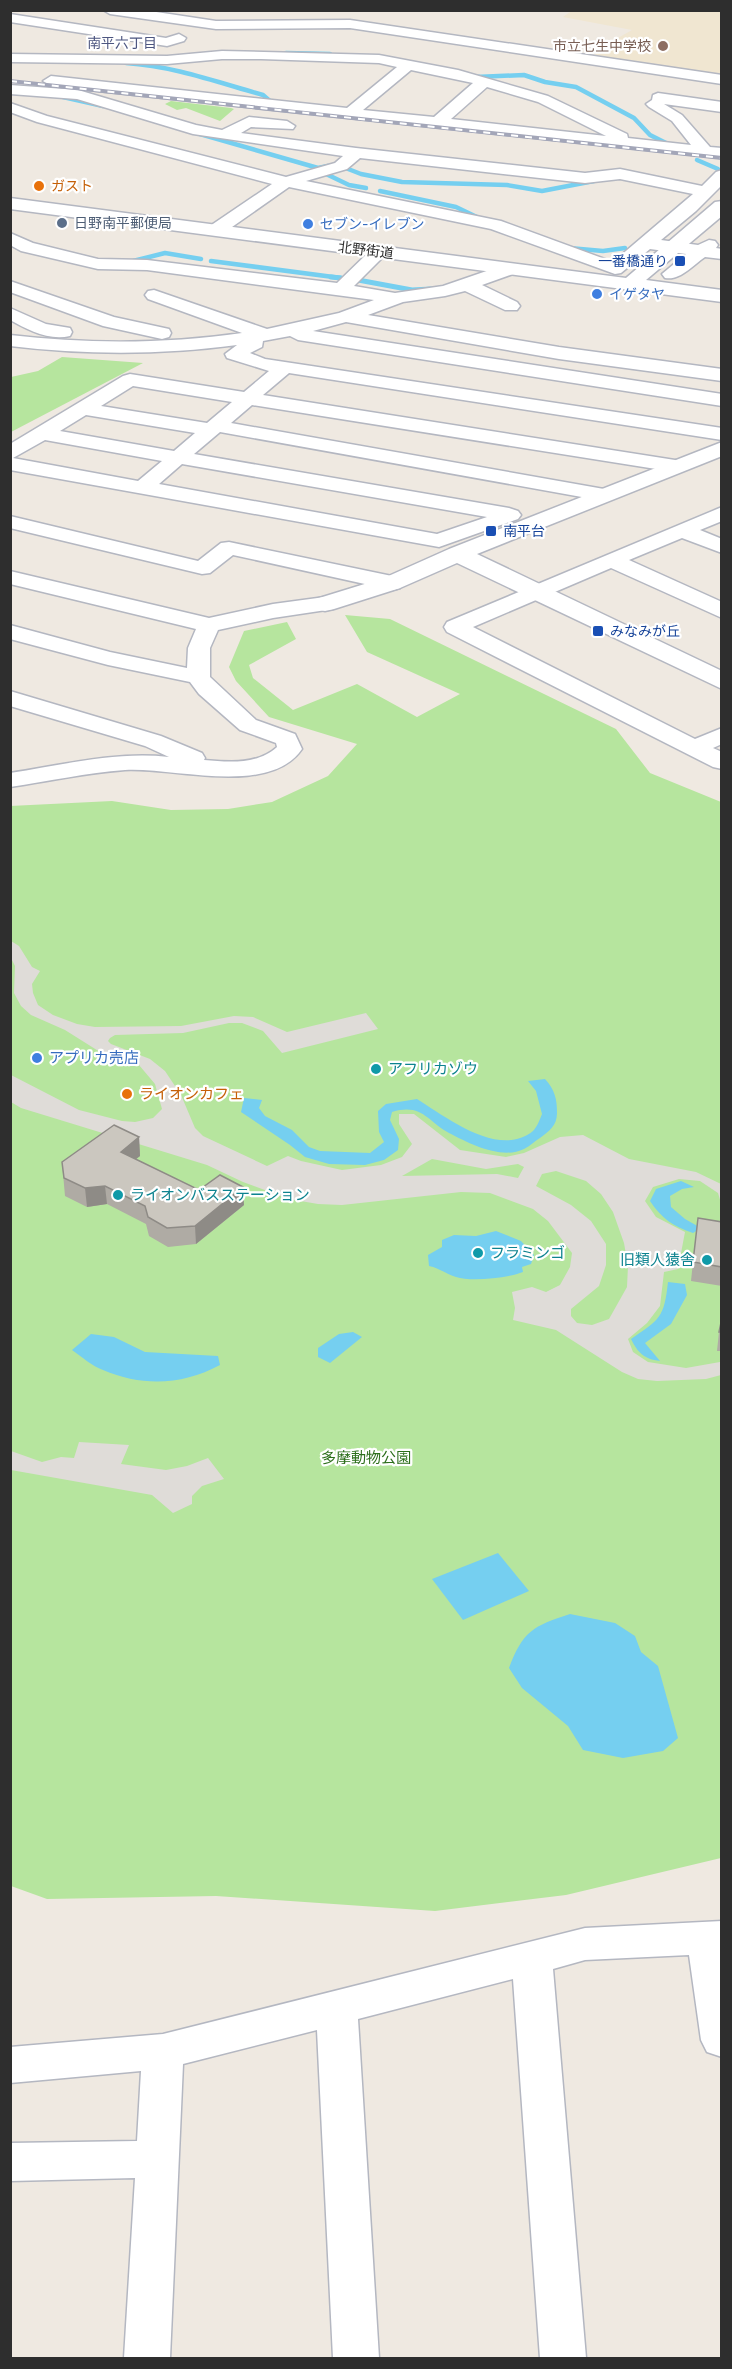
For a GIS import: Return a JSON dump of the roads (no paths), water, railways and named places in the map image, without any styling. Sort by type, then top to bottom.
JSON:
[{"type":"street","points":[[110,10],[216,25],[345,24],[722,80]]},
{"type":"street","points":[[66,27],[87,16]]},
{"type":"street","points":[[10,18],[167,42],[216,25]]},
{"type":"street","points":[[10,58],[167,60],[222,55],[261,55],[378,60],[449,72],[543,99],[637,145]]},
{"type":"street","points":[[73,60],[51,81],[722,153]]},
{"type":"street","points":[[350,113],[408,65]]},
{"type":"street","points":[[437,123],[484,81]]},
{"type":"street","points":[[10,89],[78,95],[193,129],[224,135],[356,153],[585,178],[620,174],[706,192]]},
{"type":"street","points":[[135,111],[159,103],[170,93]]},
{"type":"street","points":[[510,130],[543,99]]},
{"type":"street","points":[[705,151],[677,118],[656,101],[722,107]]},
{"type":"street","points":[[10,108],[171,154],[286,182],[495,225],[615,269],[706,192],[722,175]]},
{"type":"street","points":[[224,135],[249,122],[307,128]]},
{"type":"street","points":[[420,159],[436,142]]},
{"type":"street","points":[[216,230],[286,182],[341,166],[356,153]]},
{"type":"street","points":[[529,171],[542,154]]},
{"type":"street","points":[[595,160],[627,163],[620,174]]},
{"type":"street","name":"北野街道","points":[[15,206],[722,296]]},
{"type":"street","points":[[628,285],[722,206]]},
{"type":"street","points":[[671,274],[722,236]]},
{"type":"street","points":[[10,238],[27,247],[98,264],[147,265],[395,298]]},
{"type":"street","points":[[646,243],[722,254]]},
{"type":"street","points":[[341,289],[380,252]]},
{"type":"street","points":[[15,274],[52,254]]},
{"type":"street","points":[[10,340],[45,345],[77,340],[170,346],[209,344],[276,334],[346,317],[395,298],[419,292],[443,291],[510,269]]},
{"type":"street","points":[[15,274],[104,320],[209,344]]},
{"type":"street","points":[[178,304],[236,276]]},
{"type":"street","points":[[464,284],[511,306]]},
{"type":"street","points":[[154,295],[276,334],[539,371],[722,400]]},
{"type":"street","points":[[10,313],[41,329],[77,340]]},
{"type":"street","points":[[346,317],[559,353],[722,375]]},
{"type":"street","points":[[77,340],[104,320]]},
{"type":"street","points":[[276,334],[234,354],[262,364],[722,434]]},
{"type":"street","points":[[539,371],[559,353]]},
{"type":"street","points":[[142,488],[250,399],[285,367]]},
{"type":"street","points":[[10,453],[130,380],[675,466]]},
{"type":"street","points":[[302,517],[399,422],[438,390]]},
{"type":"street","points":[[83,409],[367,453],[603,495]]},
{"type":"street","points":[[546,445],[576,412]]},
{"type":"street","points":[[42,434],[540,520]]},
{"type":"street","points":[[10,577],[209,625],[273,611],[325,604],[393,583],[457,554],[722,448]]},
{"type":"street","points":[[10,464],[439,541],[511,515]]},
{"type":"street","points":[[722,513],[455,627],[722,762]]},
{"type":"street","points":[[10,522],[202,568],[229,548],[393,583]]},
{"type":"street","points":[[682,530],[722,548]]},
{"type":"street","points":[[457,554],[722,681]]},
{"type":"street","points":[[611,560],[722,611]]},
{"type":"street","points":[[17,776],[143,762],[241,768],[268,764],[284,758],[290,749],[287,739],[248,725],[207,689],[198,677],[199,648],[209,625]]},
{"type":"street","points":[[10,632],[108,658],[198,677]]},
{"type":"street","points":[[10,698],[153,741],[213,767]]},
{"type":"street","points":[[694,748],[722,735]]},
{"type":"street","points":[[10,2065],[163,2052],[585,1944],[714,1938],[722,2040]]},
{"type":"street","points":[[531,1957],[563,2358]]},
{"type":"street","points":[[337,2007],[356,2358]]},
{"type":"street","points":[[147,2358],[163,2052]]},
{"type":"street","points":[[10,2162],[156,2159]]},
{"type":"water","points":[[545,1079],[556,1099],[556,1121],[552,1128],[526,1148],[506,1153],[476,1146],[449,1133],[424,1115],[402,1110],[392,1112],[390,1120],[399,1139],[398,1150],[384,1160],[365,1165],[329,1164],[305,1157],[241,1112],[244,1098],[262,1100],[259,1108],[265,1116],[292,1130],[309,1147],[320,1151],[370,1153],[384,1142],[379,1132],[378,1111],[386,1104],[417,1099],[473,1132],[489,1138],[505,1140],[519,1138],[536,1127],[542,1114],[536,1091],[528,1081]]},
{"type":"water","points":[[681,1181],[694,1187],[682,1189],[670,1196],[671,1207],[685,1219],[701,1228],[693,1233],[668,1221],[650,1201],[656,1189]]},
{"type":"water","points":[[496,1231],[521,1241],[534,1255],[531,1264],[522,1267],[523,1272],[499,1278],[471,1279],[456,1277],[429,1266],[428,1255],[442,1247],[442,1240],[454,1235],[476,1236]]},
{"type":"water","points":[[668,1282],[685,1284],[687,1295],[671,1324],[645,1343],[660,1361],[642,1355],[631,1339],[659,1316],[665,1303]]},
{"type":"water","points":[[353,1332],[362,1337],[330,1363],[318,1357],[318,1348],[339,1334]]},
{"type":"water","points":[[91,1334],[114,1337],[145,1352],[218,1356],[220,1365],[192,1377],[177,1380],[133,1379],[99,1368],[72,1350]]},
{"type":"water","points":[[498,1553],[529,1591],[463,1620],[432,1579]]},
{"type":"water","points":[[570,1614],[615,1623],[635,1636],[641,1652],[658,1666],[678,1738],[663,1751],[623,1758],[583,1750],[568,1726],[522,1688],[509,1668],[519,1646],[538,1627]]},
{"type":"waterway","points":[[286,53],[330,54]]},
{"type":"waterway","points":[[126,63],[161,67],[195,75],[263,95],[271,102]]},
{"type":"waterway","points":[[476,77],[524,75],[545,82],[576,87],[634,118],[650,135],[672,146]]},
{"type":"waterway","points":[[63,97],[103,106]]},
{"type":"waterway","points":[[193,132],[318,168],[328,166]]},
{"type":"waterway","points":[[697,160],[718,169]]},
{"type":"waterway","points":[[343,167],[361,174],[402,182],[507,185],[542,191],[594,181]]},
{"type":"waterway","points":[[324,173],[349,185],[366,188]]},
{"type":"waterway","points":[[380,191],[456,207],[483,220]]},
{"type":"waterway","points":[[569,248],[603,251],[625,248]]},
{"type":"waterway","points":[[133,261],[165,253],[201,259]]},
{"type":"waterway","points":[[211,261],[341,278],[331,277]]},
{"type":"waterway","points":[[358,280],[412,290],[431,289]]},
{"type":"railway","points":[[10,81],[722,158]]},
{"type":"place","name":"市立七生中学校","points":[[663,46]]},
{"type":"place","name":"ガスト","points":[[39,186]]},
{"type":"place","name":"日野南平郵便局","points":[[62,223]]},
{"type":"place","name":"セブン-イレブン","points":[[308,224]]},
{"type":"place","name":"一番橋通り","points":[[680,261]]},
{"type":"place","name":"イゲタヤ","points":[[597,294]]},
{"type":"place","name":"南平台","points":[[491,531]]},
{"type":"place","name":"みなみが丘","points":[[598,631]]},
{"type":"place","name":"アプリカ売店","points":[[37,1058]]},
{"type":"place","name":"アフリカゾウ","points":[[376,1069]]},
{"type":"place","name":"ライオンカフェ","points":[[127,1094]]},
{"type":"place","name":"ライオンバスステーション","points":[[118,1195]]},
{"type":"place","name":"フラミンゴ","points":[[478,1253]]},
{"type":"place","name":"旧類人猿舎","points":[[707,1260]]},
{"type":"district","name":"南平六丁目","points":[[122,43]]},
{"type":"park label","name":"多摩動物公園","points":[[366,1458]]}]
